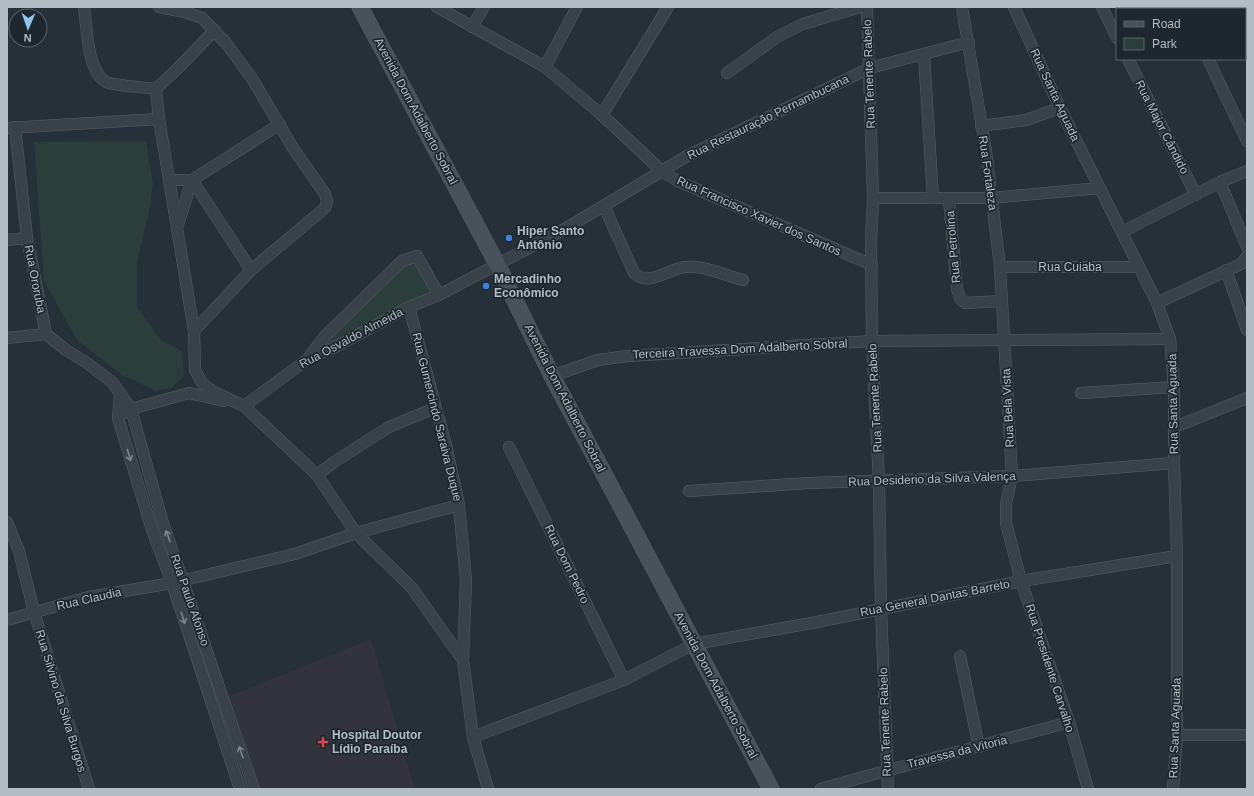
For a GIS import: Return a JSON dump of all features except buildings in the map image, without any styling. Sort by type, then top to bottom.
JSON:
[{"type":"main road","name":"Avenida Dom Adalberto Sobral","points":[[360,7],[497,264],[552,376],[771,789]]},
{"type":"street","points":[[84,7],[93,67],[99,76],[107,82],[156,89]]},
{"type":"street","points":[[158,7],[185,12],[202,18],[215,30],[253,80],[294,148],[320,186],[327,201],[325,208],[251,270],[194,331]]},
{"type":"street","name":"Rua Francisco Xavier dos Santos","points":[[437,7],[545,67],[602,115],[662,171],[688,187],[872,265]]},
{"type":"street","points":[[472,27],[484,7]]},
{"type":"street","points":[[545,67],[577,7]]},
{"type":"street","points":[[602,115],[668,7]]},
{"type":"street","points":[[727,73],[777,37],[803,24],[860,7]]},
{"type":"street","name":"Rua Tenente Rabelo","points":[[867,7],[873,198],[872,341],[879,482],[881,608],[888,789]]},
{"type":"street","name":"Rua Fortaleza","points":[[962,7],[969,42],[992,198],[1000,267],[1004,339]]},
{"type":"street","name":"Rua Santa Aguada","points":[[1014,7],[1060,108],[1157,303],[1170,339],[1174,387],[1174,463],[1177,556],[1177,735],[1173,789]]},
{"type":"street","points":[[1102,7],[1116,36]]},
{"type":"street","points":[[156,89],[178,69],[215,30]]},
{"type":"street","name":"Rua Restauração Pernambucana","points":[[604,206],[687,156],[870,68],[969,42]]},
{"type":"street","points":[[924,55],[933,198]]},
{"type":"street","name":"Rua Major Cândido","points":[[1128,60],[1196,196]]},
{"type":"street","points":[[1208,60],[1247,141]]},
{"type":"street","points":[[156,89],[159,119],[194,331],[195,370],[202,383],[214,392],[244,406],[317,475],[356,533],[412,588],[463,660]]},
{"type":"street","points":[[981,126],[1026,120],[1060,108]]},
{"type":"street","points":[[11,128],[159,119]]},
{"type":"street","points":[[169,180],[192,180],[280,124]]},
{"type":"street","name":"Rua Ororuba","points":[[11,128],[27,238],[46,334]]},
{"type":"street","points":[[1122,232],[1196,196],[1220,182],[1247,171]]},
{"type":"street","points":[[177,227],[192,180]]},
{"type":"street","points":[[192,180],[251,270]]},
{"type":"street","points":[[1220,182],[1247,247]]},
{"type":"street","points":[[873,198],[933,198],[949,200],[992,198],[1100,188]]},
{"type":"street","name":"Rua Petrolina","points":[[949,200],[957,289],[961,300],[965,303],[1002,301]]},
{"type":"street","points":[[604,206],[634,273],[642,279],[650,279],[679,268],[691,266],[743,280]]},
{"type":"street","name":"Rua Osvaldo Almeida","points":[[244,406],[308,359],[339,345],[409,307],[439,295],[604,206]]},
{"type":"street","points":[[7,240],[27,238]]},
{"type":"street","points":[[308,359],[324,337],[402,261],[408,257],[417,256],[439,295]]},
{"type":"street","points":[[1157,303],[1244,261]]},
{"type":"street","name":"Rua Cuiaba","points":[[1000,267],[1139,267]]},
{"type":"street","points":[[1226,270],[1247,330]]},
{"type":"street","name":"Rua Gumercindo Saraiva Duque","points":[[409,307],[436,408],[459,505],[466,580],[463,660],[473,737],[488,789]]},
{"type":"street","points":[[7,338],[46,334],[112,382],[131,409]]},
{"type":"street","name":"Rua Bela Vista","points":[[1004,339],[1012,476]]},
{"type":"street","name":"Terceira Travessa Dom Adalberto Sobral","points":[[552,376],[598,360],[628,356],[872,341],[1170,339]]},
{"type":"street","points":[[1081,393],[1174,387]]},
{"type":"street","points":[[118,418],[131,409],[189,393],[244,406]]},
{"type":"street","points":[[118,418],[120,395]]},
{"type":"street","points":[[1175,427],[1247,398]]},
{"type":"street","points":[[317,475],[353,449],[389,428],[436,408]]},
{"type":"street","name":"Rua Paulo Afonso","points":[[131,409],[163,522],[254,789]]},
{"type":"street","name":"Rua Paulo Afonso","points":[[118,418],[152,530],[172,583],[240,789]]},
{"type":"street","name":"Rua Dom Pedro","points":[[509,447],[624,680]]},
{"type":"street","name":"Rua Desiderio da Silva Valença","points":[[689,491],[809,483],[879,482],[1012,476],[1174,463]]},
{"type":"street","name":"Rua Presidente Carvalho","points":[[1012,476],[1006,504],[1006,523],[1021,581],[1069,722],[1088,789]]},
{"type":"street","name":"Rua Claudia","points":[[7,620],[89,597],[172,583],[295,554],[356,533],[459,505]]},
{"type":"street","name":"Rua Silvino da Silva Burgos","points":[[7,522],[19,551],[34,612],[89,789]]},
{"type":"street","name":"Rua General Dantas Barreto","points":[[473,737],[624,680],[694,644],[817,622],[1021,581],[1177,556]]},
{"type":"street","points":[[188,633],[200,630]]},
{"type":"street","points":[[960,656],[979,747]]},
{"type":"street","points":[[206,688],[218,683]]},
{"type":"street","name":"Travessa da Vitoria","points":[[821,789],[1069,722]]},
{"type":"street","points":[[1177,735],[1247,735]]},
{"type":"shaded area","name":"Hospital Doutor Lídio Paraíba","points":[[371,639],[415,789],[260,789],[229,696]]},
{"type":"green space","points":[[146,141],[153,184],[149,212],[137,262],[137,307],[161,340],[182,351],[184,376],[171,388],[156,391],[122,375],[77,340],[44,281],[34,142]]},
{"type":"green space","points":[[412,256],[439,295],[308,359]]},
{"type":"place","name":"Hiper Santo Antônio","points":[[509,238]]},
{"type":"place","name":"Mercadinho Econômico","points":[[486,286]]},
{"type":"place","name":"Hospital Doutor Lídio Paraíba","points":[[323,742]]}]
